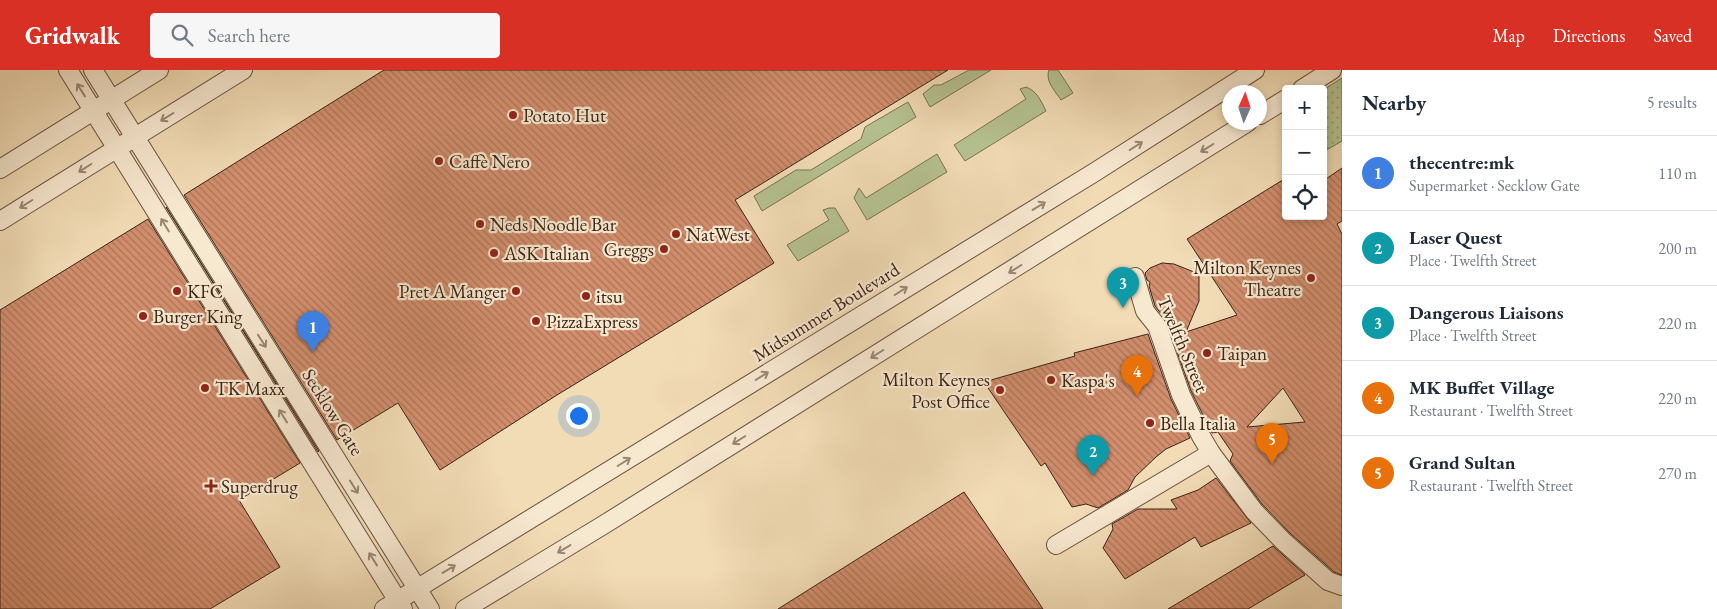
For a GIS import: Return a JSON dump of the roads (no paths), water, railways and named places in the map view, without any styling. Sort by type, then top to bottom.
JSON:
[{"type":"street","points":[[68,70],[117,147],[395,606]]},
{"type":"street","points":[[93,70],[111,100]]},
{"type":"street","points":[[0,169],[159,70]]},
{"type":"street","points":[[0,221],[243,70]]},
{"type":"street","name":"Midsummer Boulevard","points":[[395,606],[417,588],[1095,172],[1255,70]]},
{"type":"street","points":[[1308,85],[1332,70]]},
{"type":"street","name":"Secklow Gate","points":[[111,100],[430,609]]},
{"type":"street","points":[[1267,111],[1282,101]]},
{"type":"street","points":[[465,609],[1235,130]]},
{"type":"street","name":"Twelfth Street","points":[[1135,277],[1145,311],[1157,326],[1181,395],[1200,436],[1211,453],[1254,511],[1283,542],[1328,581],[1342,586]]},
{"type":"street","points":[[1056,545],[1211,453]]},
{"type":"place","name":"Potato Hut","points":[[513,115]]},
{"type":"place","name":"Caffè Nero","points":[[439,161]]},
{"type":"place","name":"Neds Noodle Bar","points":[[480,224]]},
{"type":"place","name":"NatWest","points":[[676,234]]},
{"type":"place","name":"Greggs","points":[[664,249]]},
{"type":"place","name":"ASK Italian","points":[[494,253]]},
{"type":"place","name":"Milton Keynes Theatre","points":[[1311,278]]},
{"type":"place","name":"KFC","points":[[177,291]]},
{"type":"place","name":"Pret A Manger","points":[[516,291]]},
{"type":"place","name":"itsu","points":[[586,296]]},
{"type":"place","name":"Dangerous Liaisons","points":[[1123,308]]},
{"type":"place","name":"Burger King","points":[[143,316]]},
{"type":"place","name":"PizzaExpress","points":[[536,321]]},
{"type":"place","name":"thecentre:mk","points":[[313,352]]},
{"type":"place","name":"Taipan","points":[[1207,353]]},
{"type":"place","name":"Kaspa's","points":[[1051,380]]},
{"type":"place","name":"TK Maxx","points":[[205,388]]},
{"type":"place","name":"Milton Keynes Post Office","points":[[1000,390]]},
{"type":"place","name":"MK Buffet Village","points":[[1137,396]]},
{"type":"place","name":"Bella Italia","points":[[1150,423]]},
{"type":"place","name":"Grand Sultan","points":[[1272,464]]},
{"type":"place","name":"Laser Quest","points":[[1093,476]]},
{"type":"place","name":"Superdrug","points":[[211,486]]}]
